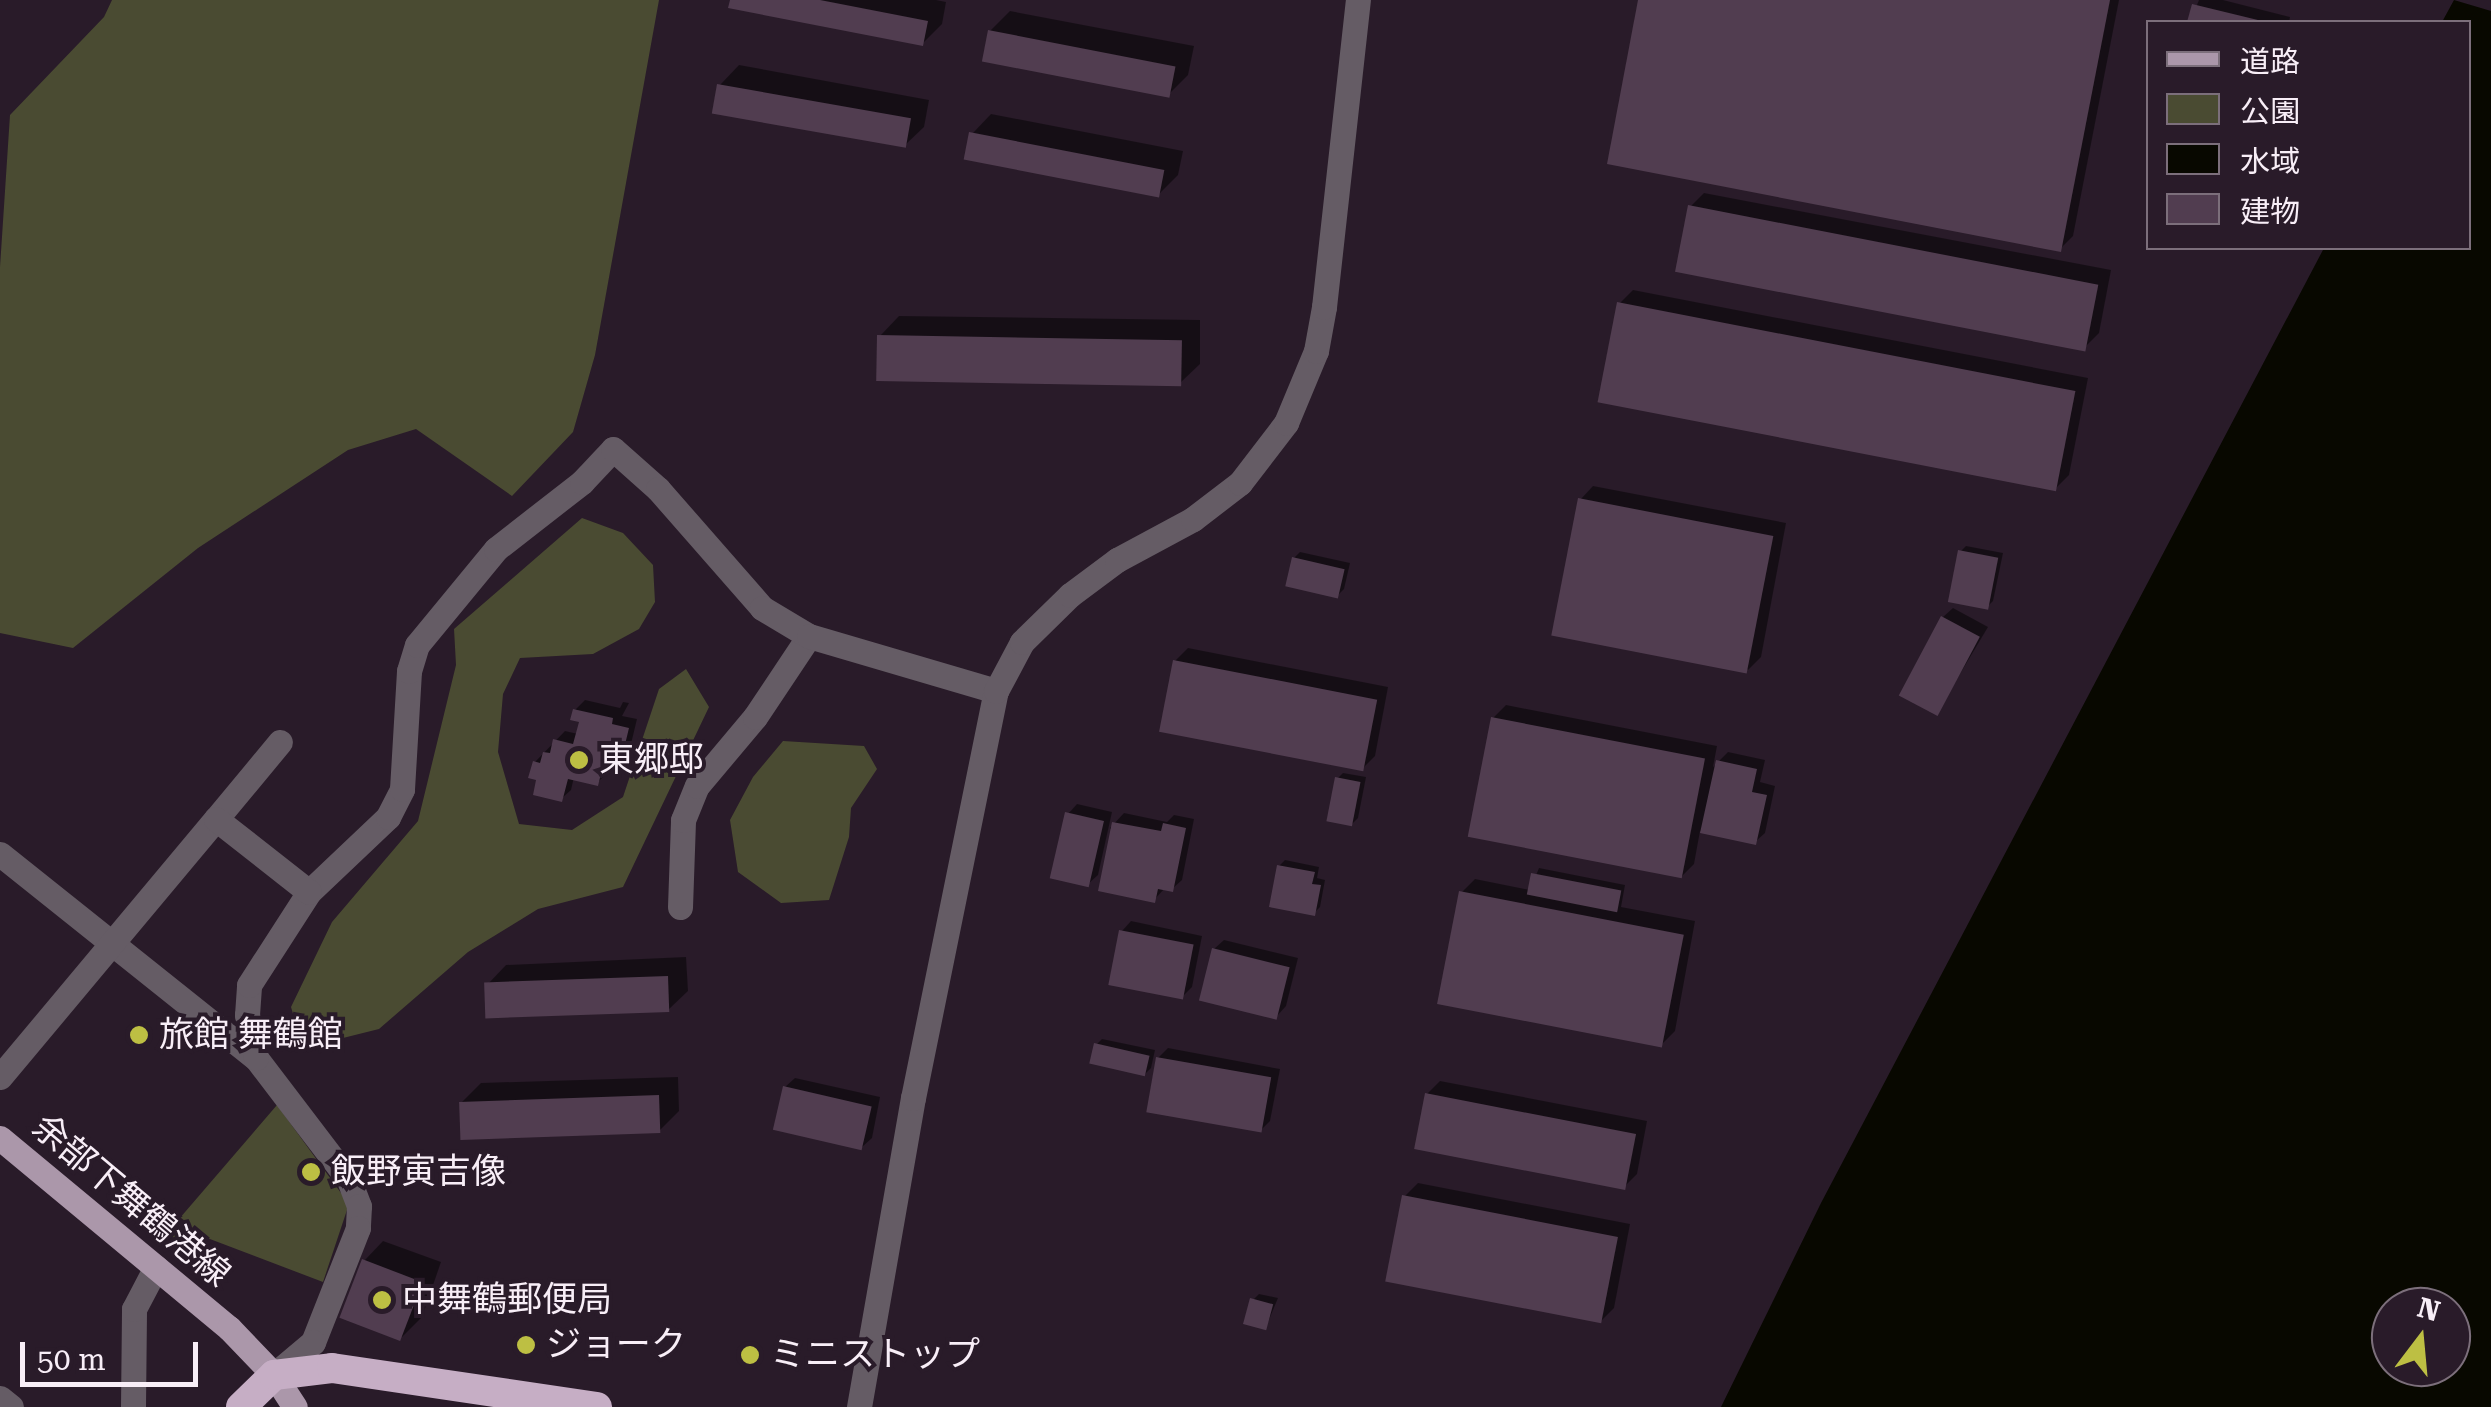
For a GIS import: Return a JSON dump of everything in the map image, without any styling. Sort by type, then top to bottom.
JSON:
[{"type":"highway","points":[[241,1407],[274,1375],[332,1368],[597,1407]]},
{"type":"main road","name":"余部下舞鶴港線","points":[[0,1138],[229,1328],[274,1375],[296,1407]]},
{"type":"street","points":[[860,1407],[913,1098],[996,691],[1022,642],[1070,595],[1117,560],[1194,518],[1240,483],[1286,423],[1316,352],[1358,0]]},
{"type":"street","points":[[256,1058],[247,1015],[249,985],[309,892],[388,817],[402,789],[409,672],[428,627],[496,550],[582,482],[612,448],[658,489],[762,608],[809,636],[996,691]]},
{"type":"street","points":[[680,906],[683,820],[697,786],[755,717],[809,636]]},
{"type":"street","points":[[0,1077],[280,742]]},
{"type":"street","points":[[216,819],[309,892]]},
{"type":"street","points":[[0,854],[256,1058],[350,1180],[359,1206],[358,1228],[313,1342],[274,1375]]},
{"type":"street","points":[[133,1407],[134,1309],[156,1267]]},
{"type":"street","points":[[0,1398],[11,1407]]},
{"type":"green space","points":[[112,0],[659,0],[595,355],[573,432],[512,496],[416,429],[348,450],[198,548],[73,648],[0,633],[0,267],[10,115],[104,17]]},
{"type":"green space","points":[[582,518],[623,533],[653,565],[655,602],[639,629],[593,654],[520,658],[503,694],[498,752],[519,824],[572,830],[623,797],[659,689],[686,669],[709,707],[623,887],[538,909],[468,952],[379,1029],[303,1048],[291,1007],[332,922],[418,821],[456,665],[454,629]]},
{"type":"green space","points":[[783,741],[864,746],[877,769],[851,808],[849,837],[829,900],[781,903],[738,872],[730,820],[753,777]]},
{"type":"green space","points":[[277,1105],[349,1204],[323,1282],[202,1236],[189,1252],[167,1233]]},
{"type":"water","points":[[2454,0],[2491,11],[2491,1407],[1721,1407],[1821,1203],[2323,250],[2471,250],[2471,20],[2443,20]]},
{"type":"building","points":[[730,0],[820,0],[928,21],[923,46],[728,8]]},
{"type":"building","points":[[1638,0],[2110,0],[2061,252],[1607,164]]},
{"type":"building","points":[[2192,4],[2258,20],[2188,20]]},
{"type":"building","points":[[988,30],[1175,66],[1169,98],[982,61]]},
{"type":"building","points":[[717,84],[911,118],[906,148],[712,114]]},
{"type":"building","points":[[969,132],[1164,170],[1159,197],[964,159]]},
{"type":"building","points":[[1688,205],[2098,285],[2085,352],[1675,272]]},
{"type":"building","points":[[1617,302],[2075,391],[2056,491],[1598,402]]},
{"type":"building","points":[[877,335],[1182,340],[1181,386],[876,381]]},
{"type":"building","points":[[1578,498],[1773,536],[1747,673],[1551,635]]},
{"type":"building","points":[[1958,550],[1998,558],[1988,610],[1948,602]]},
{"type":"building","points":[[1292,557],[1345,569],[1338,598],[1285,586]]},
{"type":"building","points":[[1941,616],[1980,637],[1938,716],[1899,695]]},
{"type":"building","points":[[1173,660],[1377,700],[1363,771],[1159,732]]},
{"type":"building","points":[[573,709],[613,718],[612,724],[629,728],[622,757],[606,753],[598,786],[568,779],[562,802],[533,795],[536,780],[528,778],[533,761],[540,763],[543,752],[550,753],[553,739],[573,744],[579,722],[570,720]]},
{"type":"building","points":[[1491,717],[1705,759],[1682,878],[1468,837]]},
{"type":"building","points":[[1716,760],[1757,769],[1752,792],[1767,795],[1756,845],[1700,833]]},
{"type":"building","points":[[1335,777],[1361,782],[1352,826],[1326,821]]},
{"type":"building","points":[[1065,812],[1104,821],[1089,887],[1050,878]]},
{"type":"building","points":[[1112,822],[1161,831],[1163,823],[1186,828],[1173,892],[1158,889],[1155,903],[1098,891]]},
{"type":"building","points":[[1277,865],[1315,872],[1312,884],[1321,885],[1315,916],[1269,907]]},
{"type":"building","points":[[1531,873],[1621,891],[1617,912],[1527,895]]},
{"type":"building","points":[[1459,891],[1684,935],[1662,1048],[1437,1004]]},
{"type":"building","points":[[1119,930],[1194,945],[1183,999],[1108,985]]},
{"type":"building","points":[[1212,948],[1290,967],[1277,1020],[1199,1000]]},
{"type":"building","points":[[668,976],[669,1012],[485,1018],[484,982]]},
{"type":"building","points":[[1094,1043],[1150,1056],[1145,1076],[1089,1063]]},
{"type":"building","points":[[1156,1057],[1271,1077],[1261,1132],[1146,1112]]},
{"type":"building","points":[[783,1086],[872,1106],[862,1150],[773,1130]]},
{"type":"building","points":[[1425,1093],[1636,1134],[1625,1190],[1414,1149]]},
{"type":"building","points":[[659,1095],[660,1133],[460,1140],[459,1102]]},
{"type":"building","points":[[1402,1195],[1618,1237],[1601,1323],[1385,1281]]},
{"type":"building","points":[[362,1259],[423,1282],[400,1341],[339,1318]]},
{"type":"building","points":[[1250,1298],[1273,1304],[1266,1330],[1243,1324]]},
{"type":"place","name":"東郷邸","points":[[579,760]]},
{"type":"place","name":"旅館 舞鶴館","points":[[139,1035]]},
{"type":"place","name":"飯野寅吉像","points":[[311,1172]]},
{"type":"place","name":"中舞鶴郵便局","points":[[382,1300]]},
{"type":"place","name":"ジョーク","points":[[526,1345]]},
{"type":"place","name":"ミニストップ","points":[[750,1355]]}]
